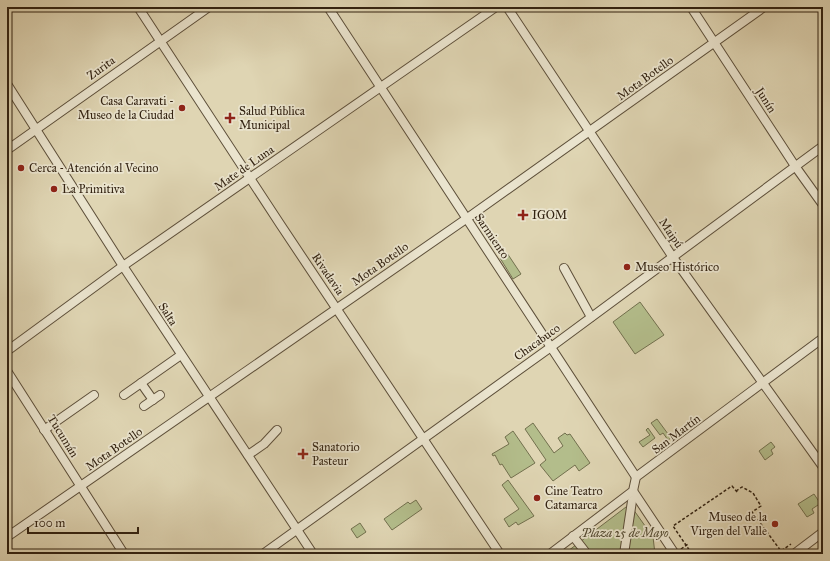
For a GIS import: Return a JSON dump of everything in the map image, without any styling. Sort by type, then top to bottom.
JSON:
[{"type":"street","name":"Rivadavia","points":[[138,7],[161,40],[250,179],[500,554]]},
{"type":"street","name":"Zurita","points":[[7,150],[209,7]]},
{"type":"street","name":"Sarmiento","points":[[328,7],[636,477]]},
{"type":"street","name":"Mate de Luna","points":[[7,351],[123,266],[250,179],[380,86],[496,7]]},
{"type":"street","name":"Maipú","points":[[507,7],[672,256],[823,468]]},
{"type":"street","name":"Junín","points":[[691,7],[795,166],[823,205]]},
{"type":"street","name":"Mota Botello","points":[[7,537],[466,219],[764,7]]},
{"type":"street","name":"Salta","points":[[7,84],[123,266],[313,554]]},
{"type":"street","name":"Chacabuco","points":[[263,554],[591,317],[823,146]]},
{"type":"street","points":[[564,268],[591,317]]},
{"type":"street","name":"San Martín","points":[[636,477],[823,338]]},
{"type":"street","points":[[124,395],[181,355]]},
{"type":"street","name":"Tucumán","points":[[7,371],[124,554]]},
{"type":"street","points":[[141,383],[157,398],[144,406]]},
{"type":"street","points":[[44,430],[94,394]]},
{"type":"street","points":[[248,455],[264,444],[278,430]]},
{"type":"street","points":[[550,554],[633,491],[636,477]]},
{"type":"street","points":[[633,491],[652,519],[678,551]]},
{"type":"street","points":[[624,554],[632,501]]},
{"type":"street","points":[[794,554],[823,532]]},
{"type":"street","points":[[573,536],[587,554]]},
{"type":"path","points":[[692,554],[673,526],[732,486],[738,493]]},
{"type":"path","points":[[736,491],[742,486],[752,493],[761,506],[752,512],[781,551],[791,544]]},
{"type":"path","points":[[678,551],[687,545]]},
{"type":"green space","points":[[507,253],[521,274],[513,279],[500,258]]},
{"type":"green space","points":[[640,302],[664,335],[635,354],[613,322]]},
{"type":"green space","points":[[657,419],[671,438],[668,440],[663,433],[660,435],[651,423]]},
{"type":"green space","points":[[533,423],[554,453],[563,446],[558,438],[565,433],[567,435],[570,434],[590,463],[579,471],[575,465],[553,481],[540,465],[546,460],[525,429]]},
{"type":"green space","points":[[648,428],[655,438],[643,447],[639,442],[650,435],[646,430]]},
{"type":"green space","points":[[513,431],[535,463],[511,478],[502,464],[500,465],[495,455],[493,456],[492,454],[509,444],[505,437]]},
{"type":"green space","points":[[771,442],[775,447],[771,450],[773,454],[765,460],[759,451]]},
{"type":"green space","points":[[508,480],[534,516],[518,525],[516,522],[509,527],[504,519],[519,509],[502,485]]},
{"type":"green space","points":[[814,494],[820,503],[823,503],[823,506],[820,508],[818,505],[812,509],[814,513],[807,517],[798,504]]},
{"type":"green space","points":[[416,500],[422,509],[392,530],[384,519],[408,502],[410,504]]},
{"type":"green space","name":"Plaza 25 de Mayo","points":[[626,507],[633,509],[653,537],[655,554],[564,554]]},
{"type":"green space","points":[[360,523],[366,532],[357,538],[351,529]]},
{"type":"place","name":"Casa Caravati - Museo de la Ciudad","points":[[182,108]]},
{"type":"place","name":"Salud Pública Municipal","points":[[230,118]]},
{"type":"place","name":"Cerca - Atención al Vecino","points":[[21,168]]},
{"type":"place","name":"La Primitiva","points":[[54,189]]},
{"type":"place","name":"IGOM","points":[[523,215]]},
{"type":"place","name":"Museo Histórico","points":[[627,267]]},
{"type":"place","name":"Sanatorio Pasteur","points":[[303,454]]},
{"type":"place","name":"Cine Teatro Catamarca","points":[[537,498]]},
{"type":"place","name":"Museo de la Virgen del Valle","points":[[775,524]]}]
